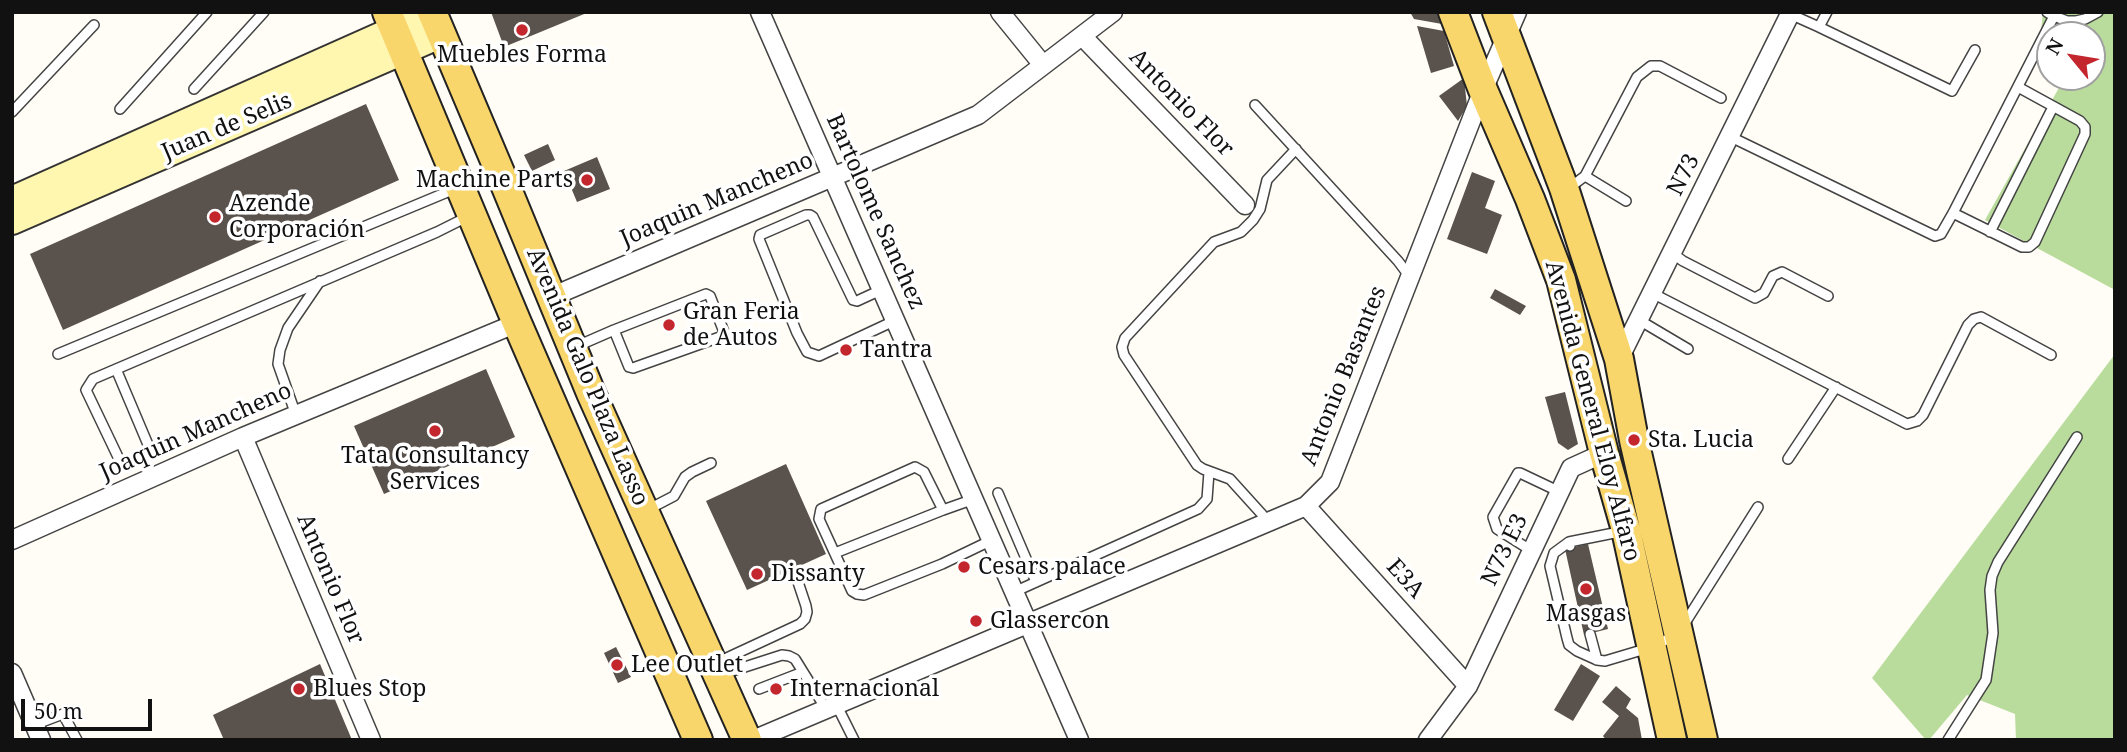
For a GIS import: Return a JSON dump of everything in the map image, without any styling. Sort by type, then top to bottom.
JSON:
[{"type":"main road","name":"Avenida General Eloy Alfaro","points":[[1453,12],[1561,280],[1604,453],[1640,527],[1678,634],[1703,740]]},
{"type":"main road","name":"Juan de Selis","points":[[12,200],[395,32],[435,20]]},
{"type":"main road","name":"Avenida Galo Plaza Lasso","points":[[435,20],[572,348],[747,740]]},
{"type":"main road","name":"Avenida General Eloy Alfaro","points":[[1507,21],[1575,182],[1619,359],[1634,440],[1652,647],[1672,740]]},
{"type":"main road","name":"Juan de Selis","points":[[12,221],[395,32]]},
{"type":"main road","name":"Avenida Galo Plaza Lasso","points":[[395,32],[517,323],[698,740]]},
{"type":"street","name":"Bartolome Sanchez","points":[[760,12],[1079,740]]},
{"type":"street","points":[[1000,12],[1043,65]]},
{"type":"street","name":"Joaquin Mancheno","points":[[551,297],[978,115],[1112,12]]},
{"type":"street","name":"N73","points":[[1619,359],[1791,13]]},
{"type":"street","name":"Antonio Basantes","points":[[753,740],[1306,506],[1330,482],[1483,90],[1507,21]]},
{"type":"street","name":"Antonio Flor","points":[[1082,36],[1245,205]]},
{"type":"street","name":"Joaquin Mancheno","points":[[12,540],[243,437],[517,323]]},
{"type":"street","name":"Antonio Flor","points":[[243,437],[371,740]]},
{"type":"street","name":"N73 E3","points":[[1428,740],[1468,686],[1571,468],[1604,453]]},
{"type":"street","name":"E3A","points":[[1306,506],[1468,686]]},
{"type":"street","points":[[12,673],[38,732]]},
{"type":"lane","points":[[120,109],[207,12]]},
{"type":"lane","points":[[194,89],[264,12]]},
{"type":"lane","points":[[1819,27],[1827,12]]},
{"type":"lane","points":[[1731,137],[1935,236],[1941,233],[1953,213],[2018,87],[2051,14],[2067,21],[2076,21],[2098,12]]},
{"type":"lane","points":[[1791,13],[1952,91],[1975,50]]},
{"type":"lane","points":[[12,112],[94,25]]},
{"type":"lane","points":[[1626,201],[1575,182],[1643,70],[1660,65],[1721,98]]},
{"type":"lane","points":[[1953,213],[2022,247],[2029,247],[2035,242],[2085,134],[2080,121],[2018,87]]},
{"type":"lane","points":[[1255,105],[1410,277]]},
{"type":"lane","points":[[1990,232],[2053,107]]},
{"type":"lane","points":[[1268,521],[1230,479],[1197,465],[1124,355],[1122,347],[1125,338],[1214,242],[1241,232],[1253,220],[1260,209],[1267,180],[1296,149]]},
{"type":"lane","points":[[58,354],[459,187]]},
{"type":"lane","points":[[118,457],[86,390],[93,379],[438,232],[471,215]]},
{"type":"lane","points":[[883,289],[857,301],[853,300],[810,215],[764,233],[759,239],[807,352],[819,356],[896,320]]},
{"type":"lane","points":[[1672,254],[1755,298],[1764,293],[1773,276],[1782,272],[1828,296]]},
{"type":"lane","points":[[296,415],[278,364],[280,350],[288,328],[320,281]]},
{"type":"lane","points":[[1652,293],[1907,424],[1917,421],[1923,415],[1968,325],[1974,319],[1981,317],[2051,355]]},
{"type":"lane","points":[[572,348],[614,330],[706,294],[710,296],[724,332],[720,337],[633,368],[629,367],[614,330]]},
{"type":"lane","points":[[1639,320],[1688,349]]},
{"type":"lane","points":[[116,369],[149,447]]},
{"type":"lane","points":[[1787,459],[1836,387]]},
{"type":"lane","points":[[1948,740],[1986,680],[1993,633],[1990,590],[1992,576],[1998,562],[2077,437]]},
{"type":"lane","points":[[644,511],[674,496],[685,477],[711,463]]},
{"type":"lane","points":[[943,510],[924,472],[915,467],[821,509],[819,519],[852,591],[864,595],[942,564],[992,540]]},
{"type":"lane","points":[[1014,592],[1198,509],[1207,499],[1209,471]]},
{"type":"lane","points":[[1532,551],[1497,529],[1493,517],[1518,473],[1560,492]]},
{"type":"lane","points":[[998,493],[1036,582]]},
{"type":"lane","points":[[835,553],[974,499]]},
{"type":"lane","points":[[1640,527],[1570,545],[1554,554],[1550,566],[1569,645],[1577,652],[1605,661],[1652,647],[1678,634],[1758,508]]},
{"type":"lane","points":[[715,670],[805,619],[806,606],[796,576]]},
{"type":"lane","points":[[1590,634],[1597,660]]},
{"type":"lane","points":[[715,670],[782,655],[795,659],[854,740]]},
{"type":"lane","points":[[759,689],[803,673]]},
{"type":"lane","points":[[38,732],[63,714],[77,740]]},
{"type":"green space","points":[[2043,12],[2115,12],[2115,290],[1985,220],[2057,91],[2106,91],[2106,21],[2042,21]]},
{"type":"green space","points":[[2115,354],[2115,740],[2016,740],[2015,714],[1967,695],[1929,740],[1926,740],[1872,678]]},
{"type":"building","name":"Muebles Forma","points":[[491,12],[589,12],[504,47]]},
{"type":"building","points":[[1410,12],[1439,12],[1442,24],[1414,19]]},
{"type":"building","points":[[1417,26],[1444,31],[1454,66],[1431,73]]},
{"type":"building","points":[[1464,78],[1467,106],[1458,121],[1439,96]]},
{"type":"building","name":"Azende Corporación","points":[[366,104],[399,180],[63,330],[30,254]]},
{"type":"building","points":[[548,144],[555,160],[532,171],[524,155]]},
{"type":"building","name":"Machine Parts","points":[[597,157],[610,189],[577,202],[564,171]]},
{"type":"building","points":[[1472,172],[1495,181],[1485,208],[1502,215],[1487,254],[1447,239]]},
{"type":"building","points":[[1495,289],[1526,306],[1520,315],[1490,298]]},
{"type":"building","name":"Tata Consultancy Services","points":[[486,369],[515,437],[384,494],[354,426]]},
{"type":"building","points":[[1565,392],[1578,444],[1568,450],[1558,443],[1545,397]]},
{"type":"building","points":[[786,464],[826,554],[747,590],[706,501]]},
{"type":"building","name":"Masgas","points":[[1588,544],[1608,629],[1584,635],[1565,549]]},
{"type":"building","name":"Lee Outlet","points":[[616,647],[631,677],[618,683],[604,653]]},
{"type":"building","name":"Blues Stop","points":[[320,664],[352,740],[224,740],[213,715]]},
{"type":"building","points":[[1581,664],[1600,676],[1573,721],[1554,710]]},
{"type":"building","points":[[1616,686],[1631,699],[1626,708],[1638,718],[1642,740],[1606,740],[1603,736],[1619,716],[1602,702]]},
{"type":"place","name":"Muebles Forma","points":[[522,30]]},
{"type":"place","name":"Machine Parts","points":[[587,180]]},
{"type":"place","name":"Azende Corporación","points":[[215,217]]},
{"type":"place","name":"Gran Feria de Autos","points":[[669,325]]},
{"type":"place","name":"Tantra","points":[[846,350]]},
{"type":"place","name":"Tata Consultancy Services","points":[[435,431]]},
{"type":"place","name":"Sta. Lucia","points":[[1634,440]]},
{"type":"place","name":"Cesars palace","points":[[964,567]]},
{"type":"place","name":"Dissanty","points":[[757,574]]},
{"type":"place","name":"Masgas","points":[[1586,589]]},
{"type":"place","name":"Glassercon","points":[[976,621]]},
{"type":"place","name":"Lee Outlet","points":[[617,665]]},
{"type":"place","name":"Blues Stop","points":[[299,689]]},
{"type":"place","name":"Internacional","points":[[776,689]]}]
